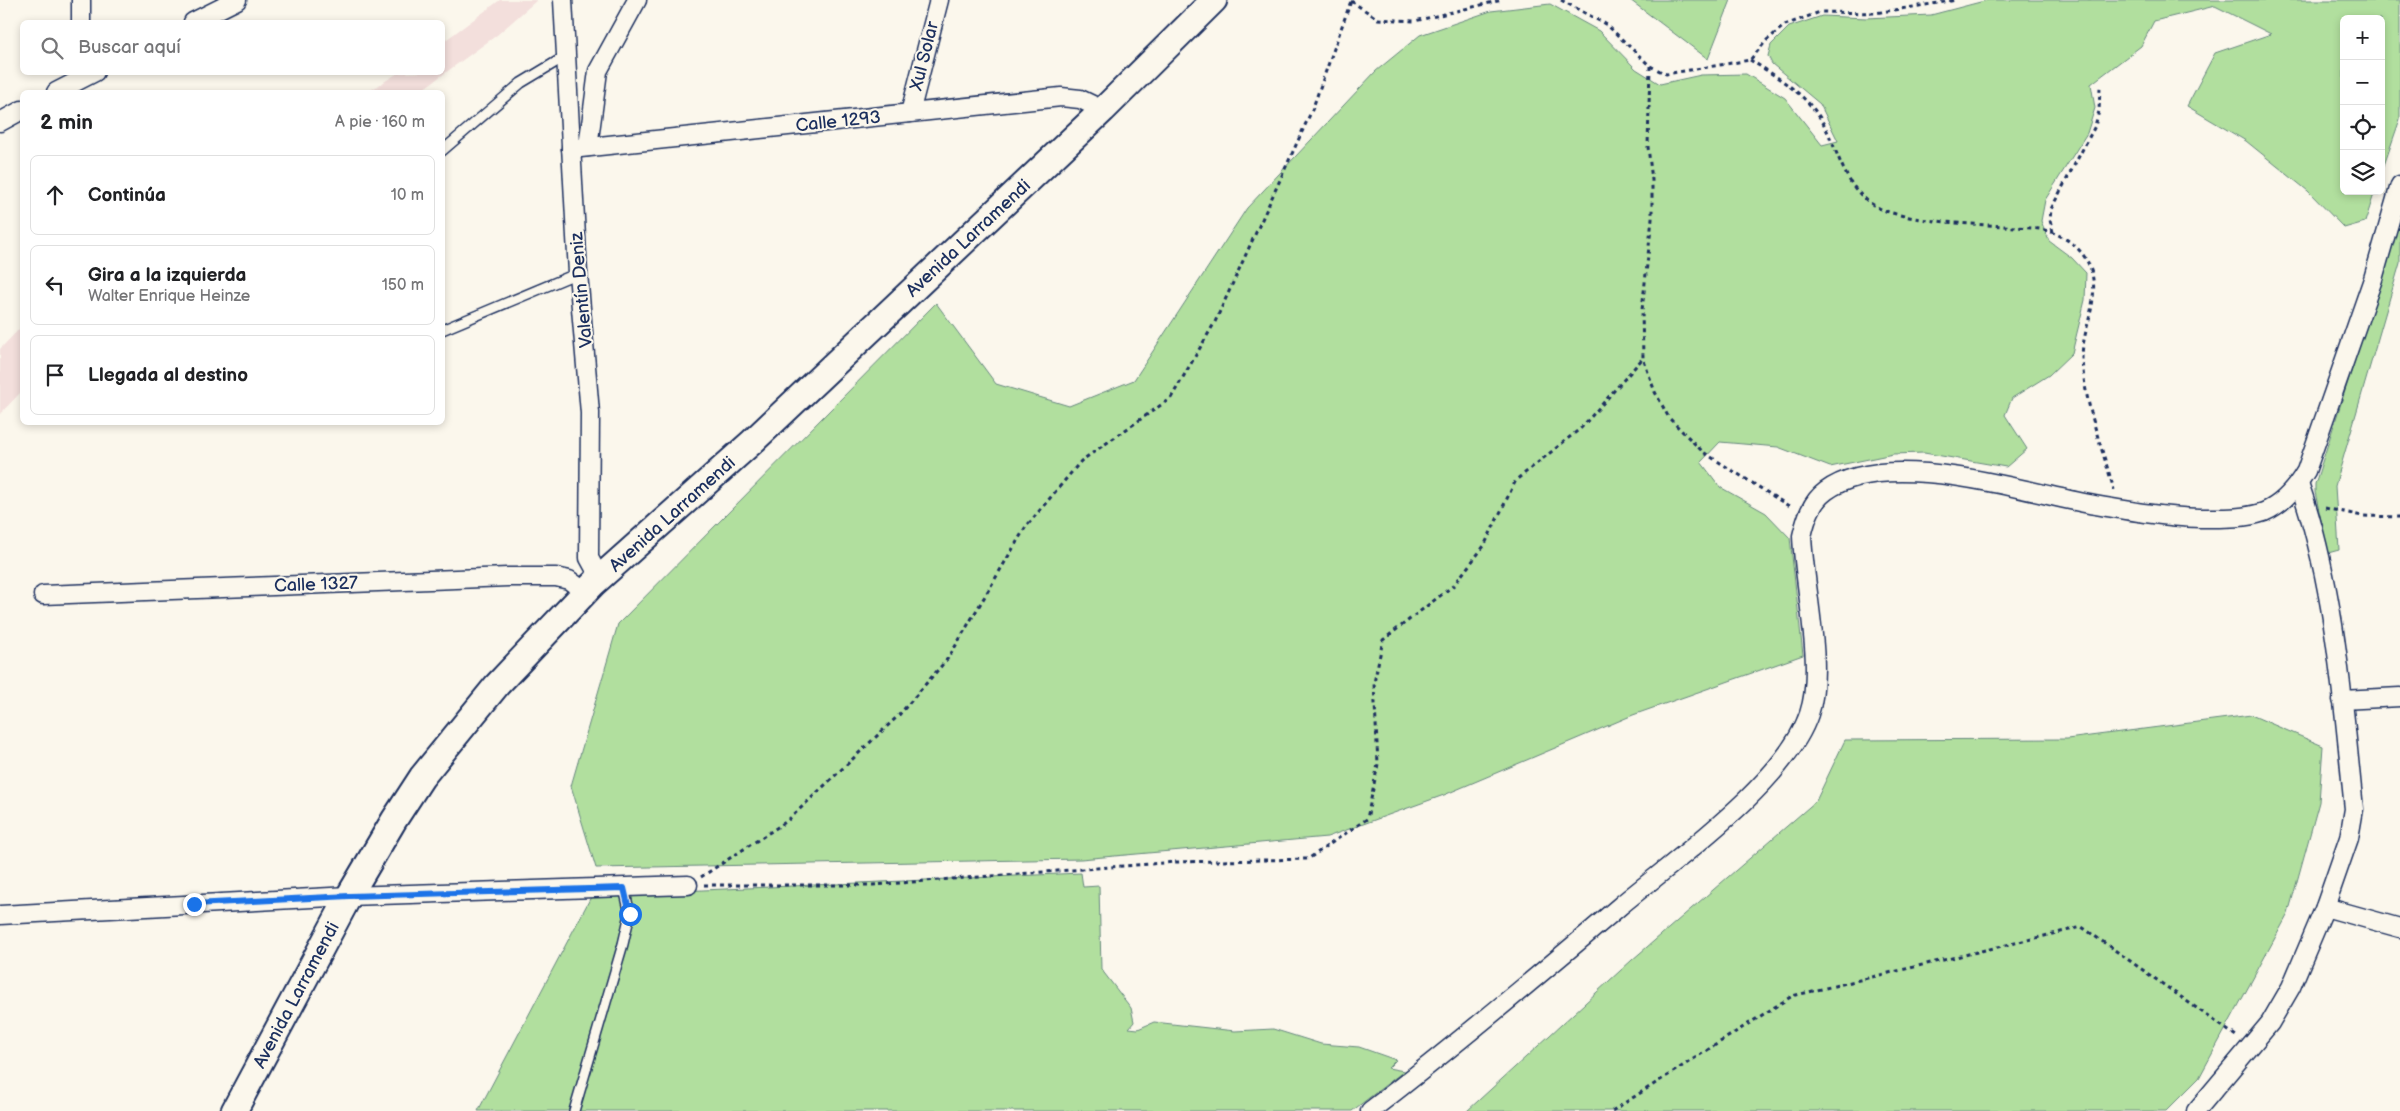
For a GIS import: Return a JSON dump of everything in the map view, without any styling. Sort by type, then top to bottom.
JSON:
[{"type":"main road","name":"Avenida Larramendi","points":[[234,1111],[349,896],[394,820],[422,777],[497,685],[592,585],[752,442],[1103,110],[1214,0]]},
{"type":"street","points":[[81,20],[82,0]]},
{"type":"street","points":[[197,20],[237,0]]},
{"type":"street","name":"Valentín Deniz","points":[[563,0],[566,56],[579,148],[578,273],[590,413],[590,558],[592,585]]},
{"type":"street","points":[[579,148],[598,71],[637,0]]},
{"type":"street","name":"Xul Solar","points":[[910,113],[939,0]]},
{"type":"street","points":[[60,90],[86,75]]},
{"type":"street","name":"Calle 1293","points":[[579,148],[1062,97],[1080,99],[1103,110]]},
{"type":"street","points":[[0,122],[20,111]]},
{"type":"street","points":[[1370,1111],[1496,1011],[1745,801],[1791,748],[1809,714],[1815,672],[1802,536],[1806,518],[1815,502],[1825,491],[1838,484],[1869,474],[1912,472],[1957,477],[2178,517],[2230,518],[2250,516],[2279,503],[2299,483],[2306,471],[2373,279],[2400,185]]},
{"type":"street","points":[[2196,1111],[2270,1023],[2292,987],[2326,907],[2352,825],[2354,809],[2342,700],[2321,554],[2299,483]]},
{"type":"street","name":"Calle 1327","points":[[43,595],[508,577],[563,579],[592,585]]},
{"type":"street","points":[[2342,700],[2400,697]]},
{"type":"street","points":[[0,914],[349,896],[688,885]]},
{"type":"street","points":[[2326,907],[2400,928]]},
{"type":"lane","points":[[445,148],[521,83],[566,56]]},
{"type":"lane","points":[[445,329],[578,273]]},
{"type":"lane","points":[[574,1111],[630,914],[624,888]]},
{"type":"path","points":[[688,885],[787,821],[899,715],[949,657],[1025,528],[1081,461],[1171,398],[1215,322],[1304,128],[1351,1],[1378,19],[1415,21],[1502,0]]},
{"type":"path","points":[[1561,0],[1607,25],[1650,66],[1666,74],[1750,60],[1767,40],[1785,25],[1820,12],[1875,13],[1956,0]]},
{"type":"path","points":[[1750,60],[1781,79],[1821,120],[1846,175],[1858,195],[1876,207],[1934,220],[2053,232],[2069,243],[2090,264],[2094,279],[2094,298],[2082,356],[2084,378],[2097,433],[2120,508]]},
{"type":"path","points":[[1650,66],[1648,147],[1652,180],[1652,219],[1642,310],[1643,358],[1655,392],[1669,418],[1703,452],[1806,518]]},
{"type":"path","points":[[2053,232],[2050,220],[2051,209],[2095,126],[2099,110],[2100,87]]},
{"type":"path","points":[[688,885],[872,885],[1176,862],[1308,859],[1367,819],[1378,764],[1374,682],[1383,640],[1454,585],[1484,546],[1516,480],[1581,428],[1643,358]]},
{"type":"path","points":[[2307,505],[2362,516],[2400,517]]},
{"type":"path","points":[[1612,1111],[1792,996],[2082,927],[2250,1047]]},
{"type":"shaded area","points":[[500,0],[537,0],[497,35],[445,73],[445,41]]},
{"type":"shaded area","points":[[395,75],[442,75],[422,90],[371,90]]},
{"type":"shaded area","points":[[20,328],[20,393],[0,414],[0,349]]},
{"type":"green space","points":[[1630,0],[1731,0],[1708,59]]},
{"type":"green space","points":[[1988,0],[2400,0],[2400,119],[2385,162],[2385,15],[2340,15],[2340,195],[2374,195],[2365,222],[2344,228],[2308,191],[2246,141],[2187,106],[2215,53],[2271,34],[2215,6],[2154,21],[2141,46],[2091,84],[2095,108],[2087,133],[2045,200],[2041,221],[2049,241],[2072,258],[2086,273],[2085,300],[2072,353],[2049,375],[2012,398],[2005,415],[2027,449],[2006,467],[1924,453],[1893,454],[1830,467],[1778,447],[1720,442],[1701,462],[1720,487],[1766,513],[1790,538],[1803,655],[1633,715],[1444,795],[1327,837],[1081,859],[596,868],[571,786],[618,624],[936,303],[996,384],[1069,406],[1134,380],[1247,208],[1376,71],[1420,35],[1491,11],[1550,4],[1599,31],[1636,69],[1660,84],[1701,75],[1746,74],[1785,98],[1822,145],[1838,141],[1820,104],[1772,64],[1768,56],[1771,45],[1789,27],[1822,16],[1866,18],[1931,15]]},
{"type":"green space","points":[[2400,220],[2400,263],[2335,486],[2339,550],[2328,553],[2315,484]]},
{"type":"green space","points":[[2251,715],[2323,746],[2319,802],[2288,914],[2199,1078],[2166,1111],[1467,1111],[1632,960],[1816,801],[1845,740],[2067,739]]},
{"type":"green space","points":[[1081,873],[1083,887],[1099,886],[1101,969],[1131,1008],[1134,1022],[1129,1028],[1138,1029],[1154,1022],[1235,1031],[1273,1029],[1321,1044],[1359,1047],[1396,1060],[1388,1068],[1404,1071],[1352,1111],[478,1111],[592,895]]},
{"type":"route","points":[[194,904],[349,896],[624,888],[630,914]]}]
